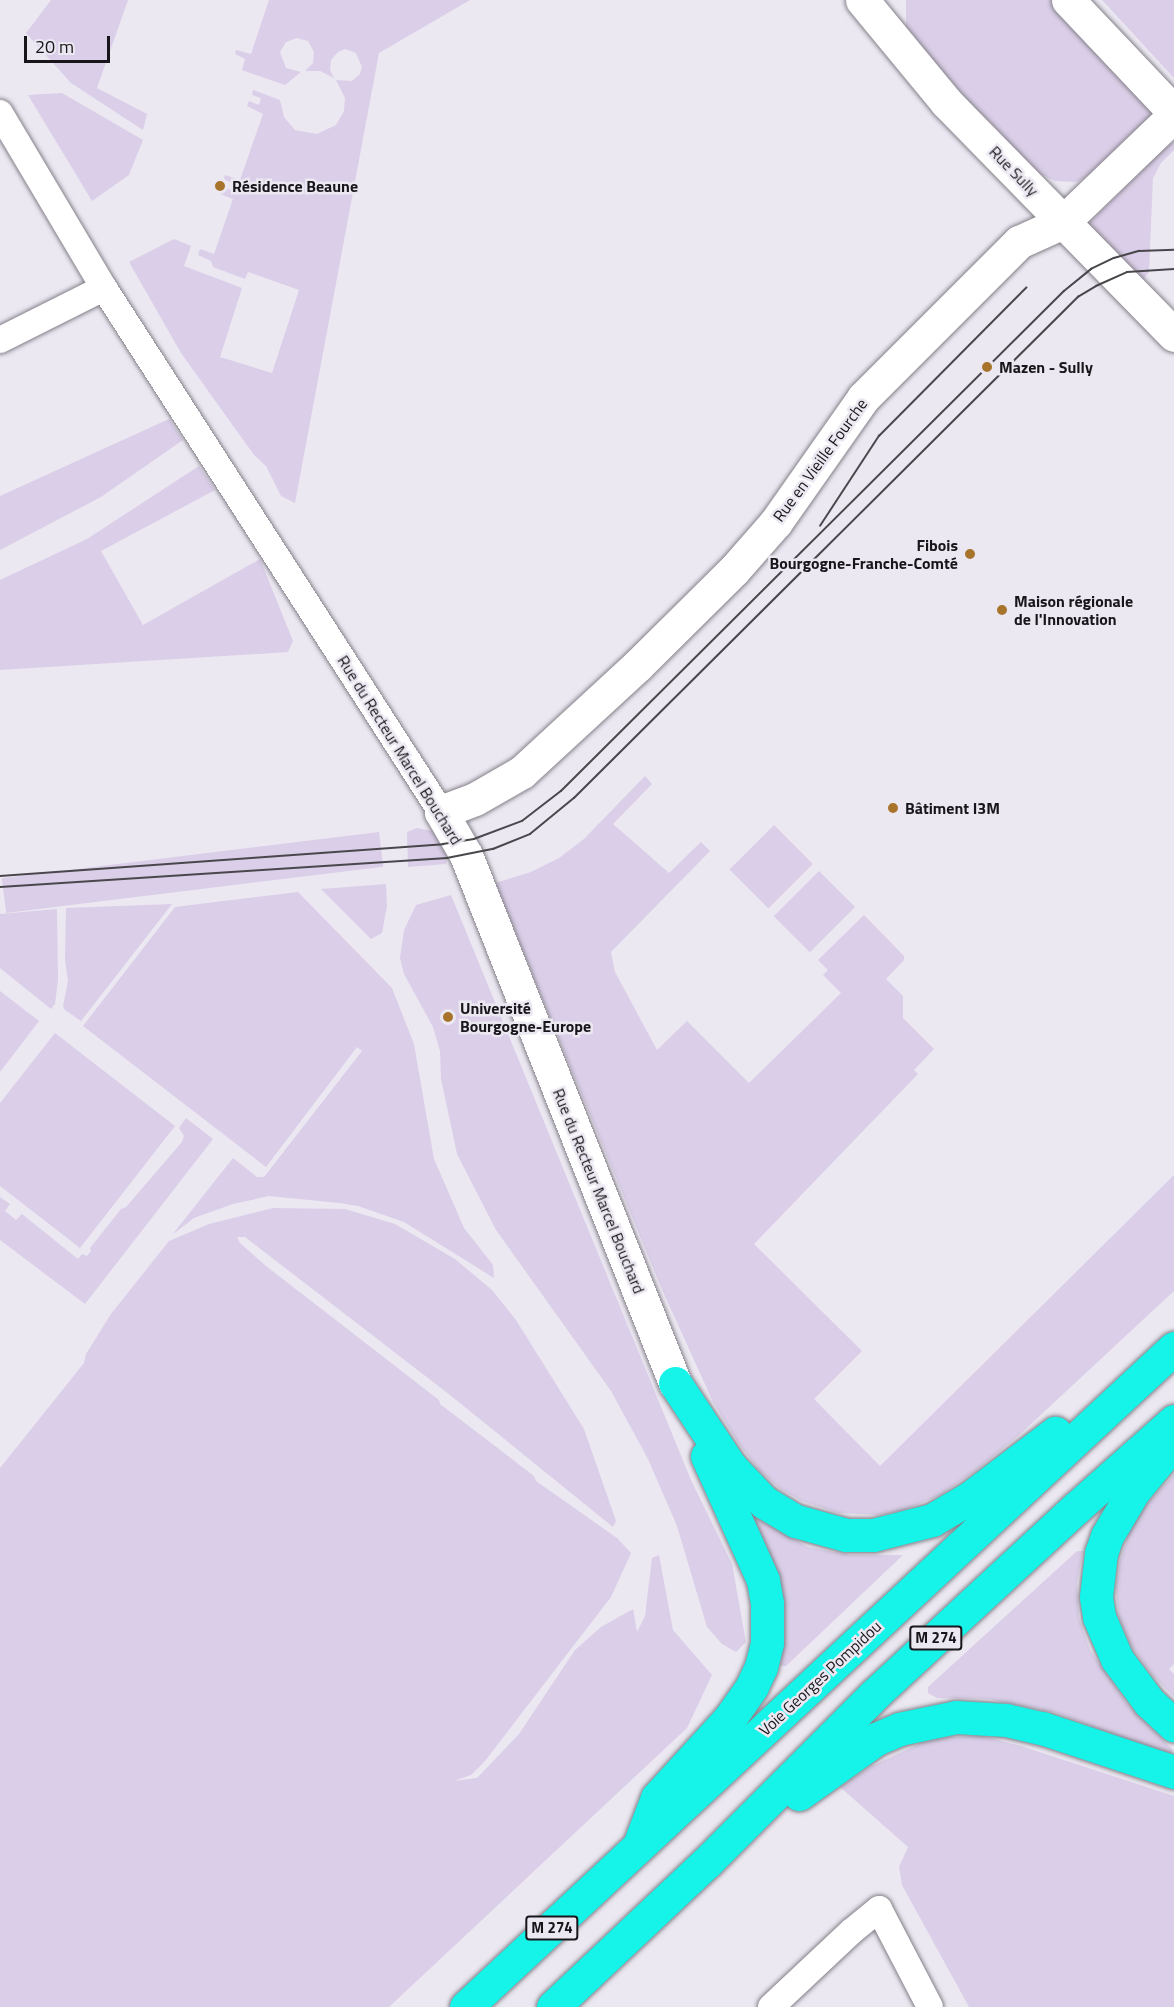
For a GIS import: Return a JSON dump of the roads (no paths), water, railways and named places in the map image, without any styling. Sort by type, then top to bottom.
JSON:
[{"type":"highway","name":"Voie Georges Pompidou","points":[[466,2007],[1174,1348]]},
{"type":"highway","points":[[675,1383],[730,1466],[764,1502],[796,1521],[846,1535],[873,1535],[932,1520],[971,1497],[1079,1414],[1104,1413]]},
{"type":"highway","points":[[637,1849],[657,1798],[730,1719],[761,1667],[768,1643],[767,1603],[763,1580],[675,1383]]},
{"type":"highway","name":"M 274","points":[[552,2007],[706,1863],[875,1694],[1076,1508],[1174,1421]]},
{"type":"highway","points":[[1174,1442],[1133,1492],[1107,1536],[1099,1562],[1096,1597],[1099,1617],[1117,1659],[1149,1702],[1174,1725]]},
{"type":"highway","points":[[706,1863],[861,1749],[899,1729],[928,1721],[956,1717],[1006,1720],[1101,1746],[1174,1772]]},
{"type":"main road","points":[[1068,0],[1174,113]]},
{"type":"main road","name":"Rue Sully","points":[[874,6],[946,102],[1174,334]]},
{"type":"main road","name":"Rue en Vieille Fourche","points":[[441,812],[475,800],[522,772],[637,666],[734,570],[776,522],[863,398],[1019,242],[1063,222],[1174,113]]},
{"type":"main road","name":"Rue du Recteur Marcel Bouchard","points":[[441,812],[466,855],[675,1383]]},
{"type":"street","name":"Rue du Recteur Marcel Bouchard","points":[[0,113],[104,288],[441,812]]},
{"type":"street","points":[[0,340],[104,288]]},
{"type":"street","points":[[771,2007],[852,1931],[879,1909],[930,2007]]},
{"type":"tram line","points":[[0,876],[443,844],[474,839],[522,821],[561,791],[1064,291],[1091,269],[1114,258],[1139,251],[1174,250]]},
{"type":"tram line","points":[[0,887],[447,858],[493,849],[530,834],[574,798],[1078,297],[1127,272],[1174,269]]},
{"type":"tram line","points":[[820,526],[879,436],[1026,288]]},
{"type":"place","name":"Résidence Beaune","points":[[220,186]]},
{"type":"place","name":"Mazen - Sully","points":[[987,367]]},
{"type":"place","name":"Fibois Bourgogne-Franche-Comté","points":[[970,554]]},
{"type":"place","name":"Maison régionale de l'Innovation","points":[[1002,610]]},
{"type":"place","name":"Bâtiment I3M","points":[[893,808]]},
{"type":"place","name":"Université Bourgogne-Europe","points":[[448,1017]]}]
